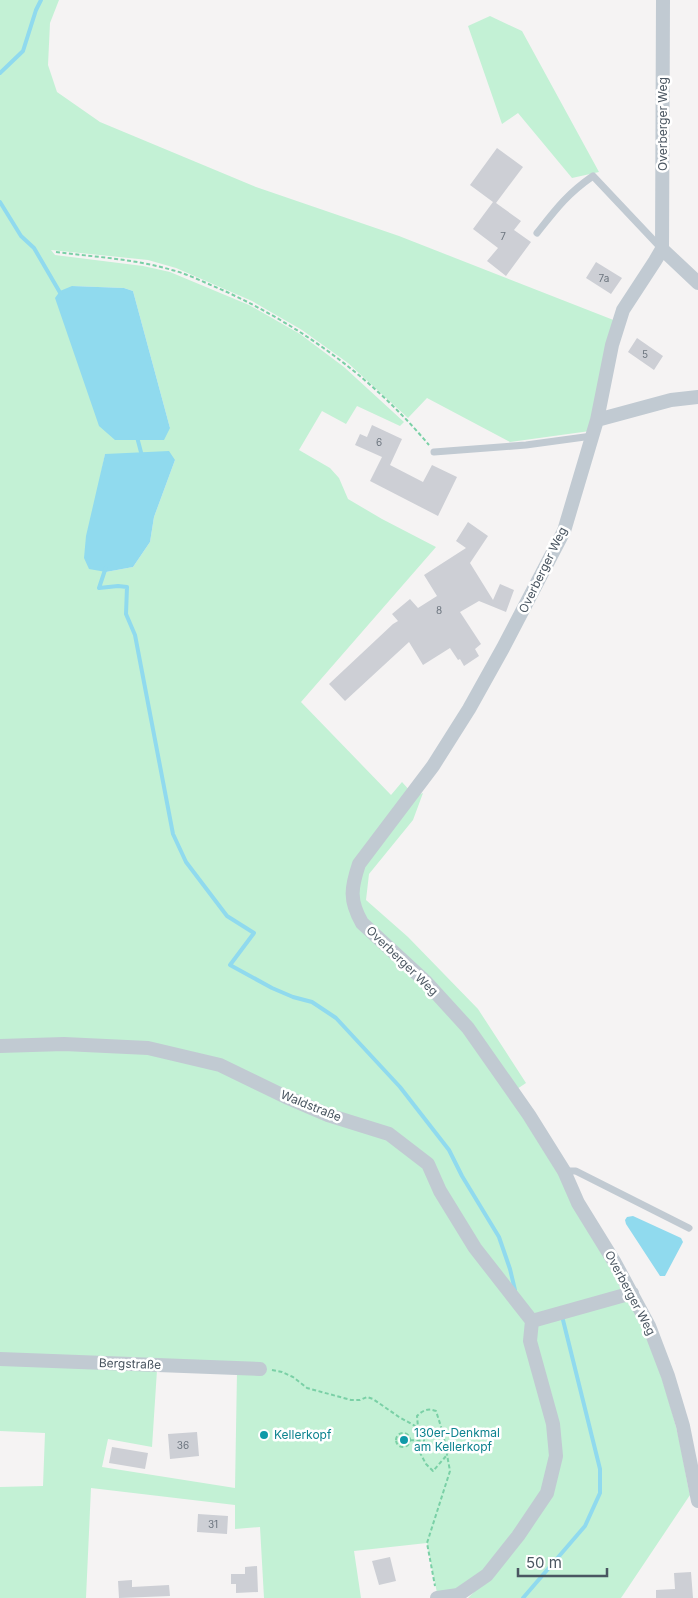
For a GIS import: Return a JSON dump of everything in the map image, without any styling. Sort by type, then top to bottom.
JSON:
[{"type":"street","name":"Overberger Weg","points":[[663,0],[662,248],[655,262],[623,310],[612,345],[598,420],[564,531],[503,648],[469,708],[433,766],[359,864],[353,882],[352,899],[355,911],[362,923],[426,982],[468,1028],[529,1115],[564,1171],[578,1203],[632,1293],[649,1326],[668,1376],[683,1426],[698,1501]]},
{"type":"street","points":[[662,248],[698,283]]},
{"type":"street","points":[[598,420],[671,400],[698,397]]},
{"type":"street","name":"Waldstraße","points":[[0,1046],[64,1044],[148,1048],[220,1065],[286,1097],[328,1114],[389,1134],[428,1164],[440,1191],[474,1248],[532,1321]]},
{"type":"street","points":[[437,1598],[458,1595],[487,1576],[518,1536],[547,1493],[556,1456],[553,1424],[530,1341],[532,1321],[632,1293]]},
{"type":"street","name":"Bergstraße","points":[[0,1359],[260,1369]]},
{"type":"lane","points":[[538,233],[566,197],[593,176],[662,248]]},
{"type":"lane","points":[[434,452],[526,445],[592,436]]},
{"type":"lane","points":[[564,1171],[576,1171],[689,1228]]},
{"type":"path","points":[[56,252],[144,263],[173,270],[250,302],[301,332],[345,364],[413,426],[434,452]]},
{"type":"path","points":[[260,1369],[282,1372],[307,1388],[351,1400],[360,1400],[367,1397],[373,1399],[418,1428],[424,1436],[423,1448],[419,1452],[426,1464],[434,1471],[447,1454]]},
{"type":"path","points":[[418,1428],[417,1416],[422,1410],[436,1410],[443,1433],[450,1471],[427,1543],[437,1598]]},
{"type":"path","points":[[405,1433],[409,1436],[410,1440],[407,1446],[403,1447],[398,1443],[397,1439],[399,1435],[405,1433]]},
{"type":"path","points":[[410,1440],[424,1441]]},
{"type":"green space","points":[[0,0],[59,0],[50,23],[48,65],[57,92],[100,122],[256,187],[399,236],[616,321],[590,431],[510,442],[427,398],[408,418],[348,363],[302,330],[252,301],[176,268],[148,260],[51,250],[55,255],[143,266],[170,272],[249,305],[300,334],[344,367],[404,422],[400,426],[357,406],[346,424],[322,411],[299,450],[330,468],[339,478],[348,499],[436,547],[301,702],[391,795],[402,782],[411,792],[358,863],[349,901],[426,984],[528,1116],[628,1291],[532,1319],[408,1146],[287,1096],[147,1045],[0,1043]],"holes":[[[72,286],[124,288],[133,291],[170,428]],[[105,454],[175,460],[154,517],[150,542],[133,567],[106,572],[99,484]]]},
{"type":"green space","points":[[490,16],[522,31],[599,172],[572,178],[518,113],[502,124],[468,26]]},
{"type":"green space","points":[[423,793],[413,820],[369,874],[366,900],[408,937],[478,1009],[526,1083],[517,1089],[365,922],[355,899],[363,865],[415,796]]},
{"type":"green space","points":[[0,1049],[148,1050],[219,1067],[388,1136],[427,1165],[530,1321],[555,1456],[545,1492],[484,1573],[458,1591],[438,1598],[427,1543],[354,1551],[361,1598],[264,1598],[260,1527],[235,1529],[235,1505],[91,1488],[86,1598],[0,1598],[0,1487],[43,1486],[45,1433],[0,1431],[0,1363],[157,1370],[152,1447],[108,1439],[102,1467],[235,1488],[237,1372],[0,1355]]},
{"type":"green space","points":[[629,1300],[650,1346],[667,1394],[678,1435],[690,1495],[621,1598],[468,1598],[488,1578],[521,1537],[558,1457],[532,1341],[534,1323]]},
{"type":"water","points":[[72,286],[124,288],[133,291],[170,428],[164,440],[115,440],[99,426],[55,298],[60,291]]},
{"type":"water","points":[[169,451],[175,460],[154,517],[150,542],[133,567],[106,572],[89,569],[84,558],[86,536],[105,454]]},
{"type":"water","points":[[633,1216],[681,1238],[683,1242],[665,1276],[660,1276],[626,1224],[625,1220],[627,1217]]},
{"type":"building","points":[[497,148],[523,167],[496,203],[521,221],[514,230],[531,242],[506,276],[487,261],[498,248],[473,229],[493,202],[470,185]]},
{"type":"building","points":[[596,262],[622,278],[611,294],[586,278]]},
{"type":"building","points":[[637,338],[663,356],[654,370],[628,352]]},
{"type":"building","points":[[372,425],[402,439],[390,465],[423,482],[432,465],[457,477],[438,516],[370,481],[382,457],[355,445],[360,434],[367,437]]},
{"type":"building","points":[[468,522],[488,536],[470,563],[493,600],[500,584],[514,590],[506,612],[479,601],[460,612],[481,644],[475,649],[479,656],[464,666],[450,648],[423,665],[409,642],[345,701],[329,684],[398,621],[392,614],[410,599],[418,608],[437,596],[424,575],[466,548],[456,541]]},
{"type":"building","points":[[197,1432],[199,1456],[170,1459],[168,1434]]},
{"type":"building","points":[[112,1447],[148,1453],[145,1469],[109,1463]]},
{"type":"building","points":[[198,1514],[228,1516],[227,1534],[197,1532]]},
{"type":"building","points":[[390,1557],[396,1581],[379,1585],[372,1561]]},
{"type":"building","points":[[257,1566],[258,1592],[236,1593],[236,1584],[231,1584],[231,1574],[245,1574],[245,1567]]},
{"type":"building","points":[[691,1572],[693,1598],[656,1598],[656,1590],[675,1589],[674,1573]]},
{"type":"building","points":[[132,1580],[132,1587],[169,1585],[170,1596],[119,1598],[118,1581]]},
{"type":"waterway","points":[[0,73],[23,51],[41,0]]},
{"type":"waterway","points":[[0,202],[21,236],[34,248],[62,296]]},
{"type":"waterway","points":[[137,437],[142,456]]},
{"type":"waterway","points":[[106,567],[99,588],[127,587],[126,614],[135,635],[173,834],[186,862],[227,916],[254,933],[230,965],[272,988],[293,997],[312,1002],[336,1018],[400,1087],[449,1150],[462,1176],[499,1237],[515,1290]]},
{"type":"waterway","points":[[523,1598],[585,1526],[600,1493],[600,1469],[563,1320]]},
{"type":"place","name":"Kellerkopf","points":[[264,1435]]},
{"type":"place","name":"130er-Denkmal am Kellerkopf","points":[[404,1440]]}]
